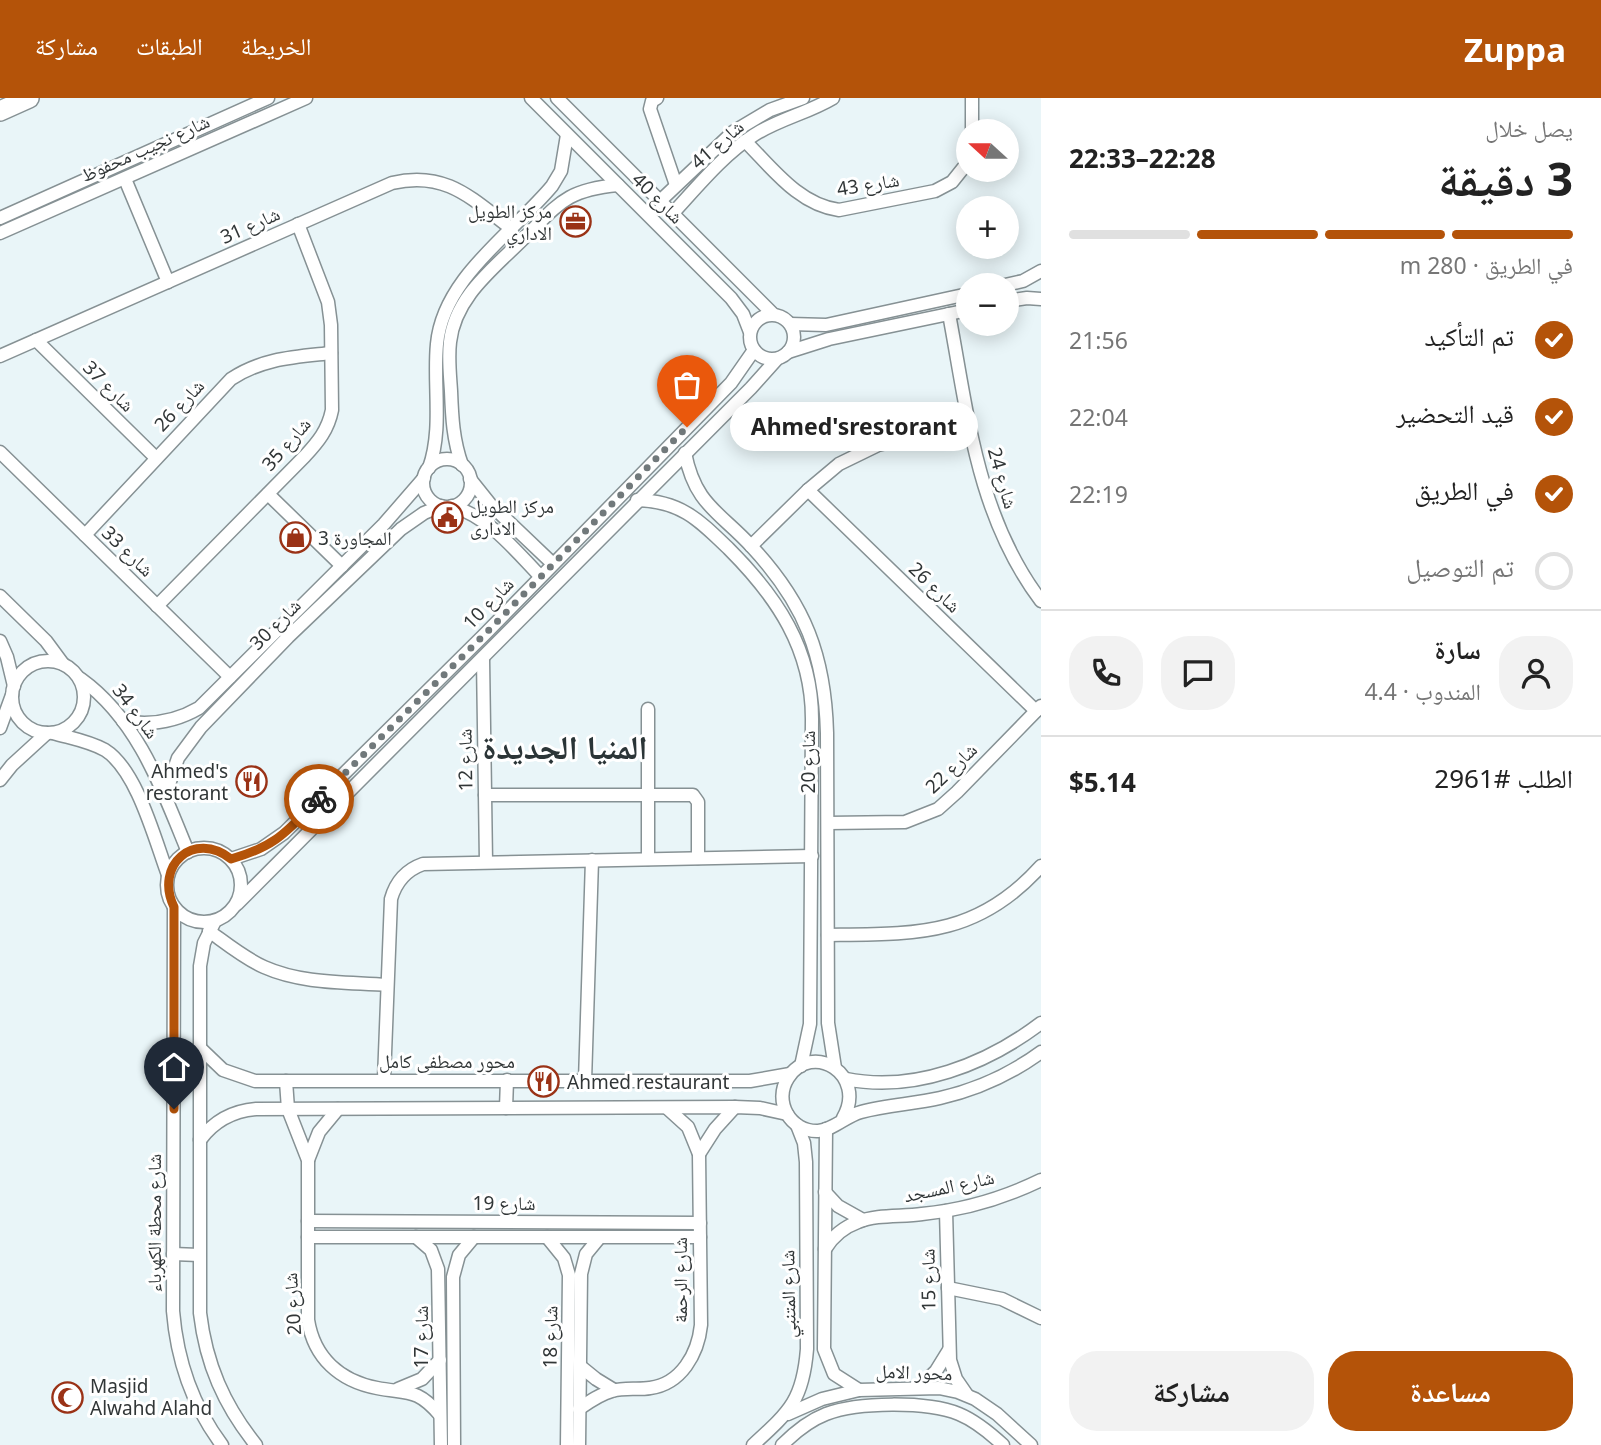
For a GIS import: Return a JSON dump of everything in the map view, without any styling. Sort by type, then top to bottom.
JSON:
[{"type":"highway","points":[[0,111],[29,98]]},
{"type":"street","name":"شارع نجيب محفوظ","points":[[0,218],[268,98]]},
{"type":"street","name":"شارع نجيب محفوظ","points":[[0,233],[306,98]]},
{"type":"street","name":"شارع 40","points":[[531,98],[707,274],[737,306],[750,331]]},
{"type":"street","name":"شارع 40","points":[[556,98],[772,314]]},
{"type":"street","points":[[657,98],[650,103],[650,109],[676,185]]},
{"type":"street","name":"شارع 41","points":[[660,201],[733,132],[784,101],[803,98]]},
{"type":"street","name":"شارع 41","points":[[673,213],[722,160],[745,141],[766,128],[833,98]]},
{"type":"street","points":[[972,98],[972,119]]},
{"type":"street","points":[[552,563],[490,504],[462,465],[452,416],[450,339],[456,316],[471,281],[512,229],[552,186],[561,171],[567,135]]},
{"type":"street","name":"شارع 43","points":[[745,141],[807,200],[828,209],[839,210],[935,191],[956,177]]},
{"type":"street","points":[[125,178],[168,282]]},
{"type":"street","name":"شارع 31","points":[[0,356],[393,183],[423,178],[450,185],[512,229]]},
{"type":"street","points":[[540,576],[489,525],[472,513],[429,499],[423,486],[433,452],[440,324],[453,295],[567,198],[580,191],[618,185]]},
{"type":"street","points":[[543,196],[555,209]]},
{"type":"street","name":"شارع 35","points":[[157,606],[305,456],[327,429],[332,410],[328,302],[298,225]]},
{"type":"street","points":[[707,274],[721,261]]},
{"type":"street","points":[[1019,282],[1041,271]]},
{"type":"street","points":[[1023,281],[1027,298]]},
{"type":"street","points":[[790,324],[833,323],[956,297]]},
{"type":"street","points":[[1019,299],[1041,299]]},
{"type":"street","points":[[783,355],[795,338],[790,324],[779,315],[761,317],[750,331],[751,345],[765,358],[783,355],[837,338],[956,313]]},
{"type":"street","name":"شارع 24","points":[[949,314],[983,486],[999,530],[1019,569],[1041,601]]},
{"type":"street","points":[[833,323],[837,338]]},
{"type":"street","name":"شارع 37","points":[[36,341],[156,458]]},
{"type":"street","name":"شارع 10","points":[[231,859],[261,849],[284,833],[484,635],[723,391],[754,350]]},
{"type":"street","name":"شارع 26","points":[[85,535],[218,391],[243,371],[270,360],[331,354]]},
{"type":"street","name":"شارع 10","points":[[237,904],[783,355]]},
{"type":"street","points":[[723,391],[735,404]]},
{"type":"street","points":[[435,417],[452,416]]},
{"type":"street","points":[[751,546],[808,490],[839,464],[878,445],[969,423]]},
{"type":"street","name":"شارع 33","points":[[0,452],[230,677]]},
{"type":"street","name":"شارع 20","points":[[685,453],[691,476],[702,498],[716,515],[751,546],[783,584],[795,604],[814,645],[825,689],[828,1024],[835,1068]]},
{"type":"street","points":[[426,473],[445,459],[462,465]]},
{"type":"street","name":"شارع 30","points":[[123,721],[157,723],[199,708],[390,518],[426,473]]},
{"type":"street","points":[[447,506],[467,496],[470,479]]},
{"type":"street","name":"شارع 26","points":[[808,490],[1038,708]]},
{"type":"street","points":[[268,494],[342,566]]},
{"type":"street","points":[[688,512],[702,498]]},
{"type":"street","name":"شارع 20","points":[[637,500],[663,503],[688,512],[703,524],[754,574],[775,601],[802,657],[812,712],[812,856],[810,1024],[801,1066]]},
{"type":"street","name":"شارع 30","points":[[164,796],[178,758],[201,727],[288,637],[415,517],[447,506]]},
{"type":"street","points":[[390,518],[401,529]]},
{"type":"street","points":[[0,596],[46,641],[63,664],[79,677],[84,700],[81,712],[74,722],[64,729],[50,733],[12,765],[0,780]]},
{"type":"street","points":[[484,635],[495,646]]},
{"type":"street","points":[[0,641],[7,657],[13,705],[22,721],[38,732],[93,744],[120,762],[132,780],[168,875],[167,886],[174,907],[192,920],[212,926],[250,960],[281,974],[315,981],[387,985]]},
{"type":"street","name":"شارع 12","points":[[483,659],[486,862]]},
{"type":"street","points":[[0,728],[18,677],[33,664],[43,661],[63,664]]},
{"type":"street","name":"شارع 34","points":[[79,677],[106,700],[123,721],[152,768],[188,852]]},
{"type":"street","name":"شارع 22","points":[[828,823],[894,823],[927,815],[948,801],[1038,708]]},
{"type":"street","points":[[648,709],[648,859]]},
{"type":"street","points":[[190,713],[201,727]]},
{"type":"street","points":[[812,761],[827,761]]},
{"type":"street","points":[[485,795],[648,794],[695,797],[698,802],[698,858]]},
{"type":"street","points":[[168,875],[179,858],[188,852],[196,848],[215,849],[231,859],[242,880],[237,904],[212,926],[200,966],[200,1313],[209,1361],[225,1401],[256,1445]]},
{"type":"street","points":[[384,1079],[391,899],[401,878],[407,872],[423,864],[812,856]]},
{"type":"street","points":[[585,1081],[592,860]]},
{"type":"street","points":[[828,935],[908,934],[950,926],[971,919],[1002,901],[1041,866]]},
{"type":"street","name":"شارع محطة الكهرباء","points":[[174,907],[173,1311],[179,1355],[193,1398],[222,1445]]},
{"type":"street","points":[[846,1079],[884,1083],[936,1075],[997,1052],[1041,1023]]},
{"type":"street","name":"محور مصطفى كامل","points":[[199,1047],[213,1063],[233,1075],[256,1081],[750,1081],[790,1074]]},
{"type":"street","points":[[842,1118],[850,1099],[846,1079],[835,1068],[818,1062],[801,1066],[790,1074],[783,1089],[783,1106],[787,1114],[797,1125],[806,1129],[825,1129],[842,1118],[872,1109],[941,1098],[963,1091],[998,1077],[1041,1052]]},
{"type":"street","points":[[506,1108],[507,1080]]},
{"type":"street","name":"شارع 20","points":[[286,1081],[288,1109],[308,1160],[308,1320],[311,1335],[320,1354],[334,1370],[353,1381],[380,1389],[398,1389],[422,1398],[440,1415]]},
{"type":"street","name":"شارع الرحمة","points":[[579,1409],[614,1390],[661,1386],[676,1377],[689,1363],[697,1345],[701,1325],[699,1154],[688,1127],[667,1107]]},
{"type":"street","points":[[200,1140],[215,1124],[234,1113],[256,1109],[735,1107],[760,1108],[787,1114]]},
{"type":"street","points":[[699,1154],[715,1129],[735,1107]]},
{"type":"street","name":"شارع 20","points":[[308,1160],[319,1132],[338,1109]]},
{"type":"street","name":"شارع المتنبي","points":[[753,1445],[793,1406],[802,1387],[807,1349],[806,1162],[804,1143],[797,1125]]},
{"type":"street","name":"شارع المتنبي","points":[[825,1129],[824,1349],[834,1374],[859,1390]]},
{"type":"street","name":"شارع المسجد","points":[[825,1249],[844,1228],[863,1220],[946,1211],[1002,1196],[1041,1180]]},
{"type":"street","points":[[825,1192],[846,1211],[863,1220]]},
{"type":"street","name":"شارع 15","points":[[946,1211],[949,1349],[956,1379],[967,1395]]},
{"type":"street","name":"شارع 19","points":[[308,1221],[700,1223]]},
{"type":"street","points":[[493,1222],[494,1237]]},
{"type":"street","name":"شارع 19","points":[[308,1237],[700,1237]]},
{"type":"street","name":"شارع 17","points":[[416,1237],[434,1256],[439,1269],[440,1415],[447,1445]]},
{"type":"street","name":"شارع 17","points":[[447,1445],[453,1277],[463,1248],[474,1237]]},
{"type":"street","name":"شارع 18","points":[[547,1237],[564,1258],[575,1292],[580,1366],[579,1445]]},
{"type":"street","name":"شارع 18","points":[[568,1445],[575,1292],[584,1260],[590,1247],[600,1237]]},
{"type":"street","points":[[173,1254],[199,1255]]},
{"type":"street","points":[[948,1288],[1002,1299],[1041,1318]]},
{"type":"street","points":[[440,1295],[453,1295]]},
{"type":"street","points":[[807,1349],[824,1349]]},
{"type":"street","points":[[918,1388],[936,1371],[949,1349]]},
{"type":"street","points":[[398,1389],[422,1379],[440,1360]]},
{"type":"street","points":[[580,1366],[614,1390]]},
{"type":"street","name":"محور الامل","points":[[783,1416],[822,1399],[859,1390],[939,1388],[967,1395],[997,1414],[1031,1445]]},
{"type":"street","points":[[891,1390],[892,1406]]},
{"type":"street","points":[[782,1445],[805,1425],[827,1414],[850,1408],[892,1406],[931,1407],[960,1414],[985,1429],[1003,1445]]},
{"type":"way so far","points":[[319,799],[687,427]]},
{"type":"place","name":"مركز الطويل الاداري","points":[[575,222]]},
{"type":"place","name":"Ahmed'srestorant","points":[[687,427]]},
{"type":"place","name":"مركز الطويل الادارى","points":[[447,517]]},
{"type":"place","name":"المجاورة 3","points":[[295,538]]},
{"type":"place","name":"Ahmed's restorant","points":[[251,782]]},
{"type":"place","name":"Ahmed restaurant","points":[[544,1082]]},
{"type":"place","name":"Masjid Alwahd Alahd","points":[[67,1397]]},
{"type":"district","name":"المنيا الجديدة","points":[[565,746]]},
{"type":"route","points":[[174,1109],[174,907],[167,886],[172,866],[179,858],[196,848],[215,849],[231,859],[261,849],[277,839],[319,799]]}]
